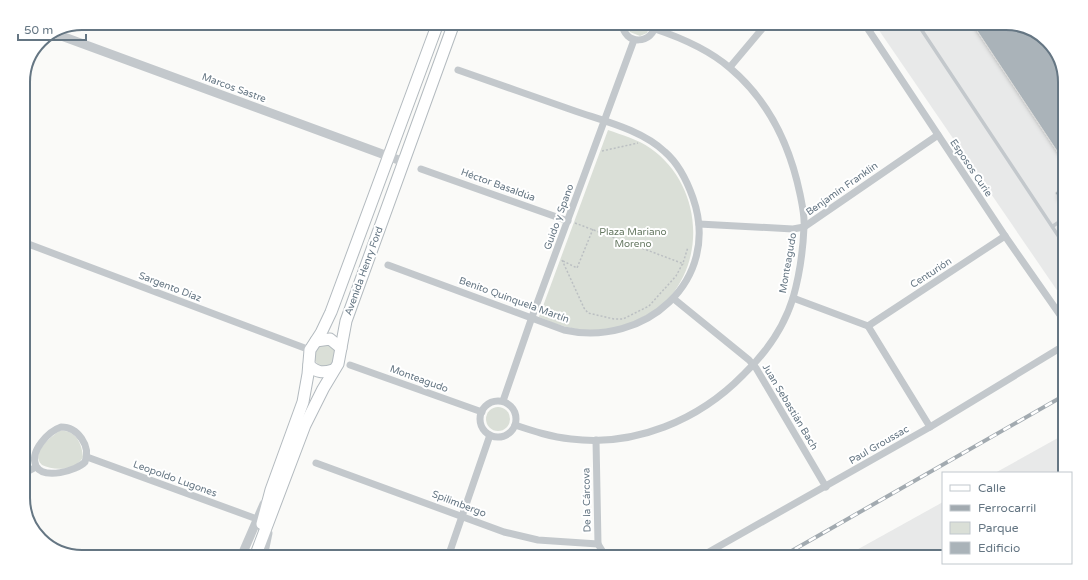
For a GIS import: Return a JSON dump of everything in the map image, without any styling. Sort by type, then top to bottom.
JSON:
[{"type":"main road","name":"Avenida Henry Ford","points":[[256,550],[271,490],[299,414],[309,365],[308,357],[331,312],[435,30]]},
{"type":"main road","name":"Avenida Henry Ford","points":[[257,550],[272,516],[306,425],[333,370],[338,364],[346,321],[451,30]]},
{"type":"main road","points":[[313,345],[330,340],[341,348]]},
{"type":"main road","points":[[309,365],[315,371],[323,373],[333,370]]},
{"type":"street","points":[[624,30],[626,35],[634,40],[644,40],[652,34],[654,30]]},
{"type":"street","name":"Monteagudo","points":[[515,425],[555,437],[596,440],[625,438],[649,432],[685,419],[714,401],[728,390],[753,365],[769,345],[793,298],[804,227],[798,185],[782,137],[754,93],[730,67],[689,41],[664,30]]},
{"type":"street","points":[[730,67],[761,30]]},
{"type":"street","name":"Esposos Curie","points":[[869,30],[1005,236],[1058,312]]},
{"type":"street","name":"Marcos Sastre","points":[[60,35],[404,162]]},
{"type":"street","name":"Guido y Spano","points":[[503,402],[532,317],[634,40]]},
{"type":"street","name":"Benito Quinquela Martín","points":[[388,265],[564,330],[595,334],[620,329],[635,324],[654,314],[674,299],[693,267],[697,253],[699,224],[694,200],[680,170],[667,153],[648,140],[604,121],[458,70]]},
{"type":"street","name":"Benjamín Franklin","points":[[699,224],[793,229],[804,227],[938,135]]},
{"type":"street","name":"Héctor Basaldúa","points":[[421,169],[568,221]]},
{"type":"street","name":"Centurión","points":[[868,326],[1005,236]]},
{"type":"street","name":"Sargento Díaz","points":[[30,244],[313,345]]},
{"type":"street","points":[[793,298],[868,326],[930,427]]},
{"type":"street","name":"Juan Sebastián Bach","points":[[674,299],[753,365],[826,487]]},
{"type":"street","name":"Paul Groussac","points":[[713,550],[930,427],[1058,349]]},
{"type":"street","name":"Monteagudo","points":[[350,365],[482,412]]},
{"type":"street","points":[[492,402],[503,402],[509,404],[515,414],[515,425],[512,430],[502,436],[490,435],[482,426],[480,420],[482,412],[487,405],[492,402]]},
{"type":"street","points":[[61,427],[70,428],[75,431],[83,443],[87,457],[82,465],[62,473],[45,471],[36,467],[36,456],[41,444],[52,431],[61,427]]},
{"type":"street","points":[[450,550],[490,435]]},
{"type":"street","name":"De la Cárcova","points":[[596,440],[598,544],[602,550]]},
{"type":"street","name":"Leopoldo Lugones","points":[[87,457],[257,519]]},
{"type":"street","name":"Spilimbergo","points":[[316,463],[463,515],[504,532],[538,540],[598,544]]},
{"type":"street","points":[[30,470],[36,467]]},
{"type":"street","name":"Avenida Henry Ford","points":[[244,550],[271,490]]},
{"type":"street","name":"Avenida Henry Ford","points":[[265,550],[272,516]]},
{"type":"lane","points":[[922,30],[1058,234]]},
{"type":"lane","points":[[1053,226],[1058,223]]},
{"type":"path","points":[[593,153],[648,140]]},
{"type":"path","points":[[568,221],[693,267]]},
{"type":"path","points":[[555,256],[577,268],[593,229]]},
{"type":"path","points":[[563,260],[584,308],[588,313],[614,319],[623,319],[649,306],[668,286],[684,263],[689,245]]},
{"type":"shaded area","points":[[879,30],[1016,31],[1029,35],[1035,39],[1049,53],[1053,59],[1058,79],[1058,292]]},
{"type":"shaded area","points":[[1058,438],[1058,472],[997,472]]},
{"type":"shaded area","points":[[942,503],[942,550],[857,550]]},
{"type":"green space","points":[[629,30],[648,30],[647,33],[640,36],[630,32]]},
{"type":"green space","name":"Plaza Mariano Moreno","points":[[608,130],[640,142],[650,148],[666,162],[679,179],[687,198],[692,218],[693,239],[690,259],[682,279],[670,297],[654,311],[640,319],[619,327],[603,330],[586,330],[562,326],[539,317]]},
{"type":"green space","points":[[325,345],[333,348],[336,356],[333,364],[325,367],[317,364],[314,356],[317,348]]},
{"type":"green space","points":[[498,407],[507,410],[510,419],[507,428],[498,431],[489,428],[486,419],[489,410]]},
{"type":"green space","points":[[59,431],[69,432],[77,438],[83,457],[80,462],[70,467],[58,469],[42,465],[38,456],[40,451],[43,446]]},
{"type":"building","points":[[977,30],[1006,30],[1029,35],[1045,48],[1053,59],[1058,79],[1058,152]]},
{"type":"railway","points":[[793,550],[1058,399]]}]
